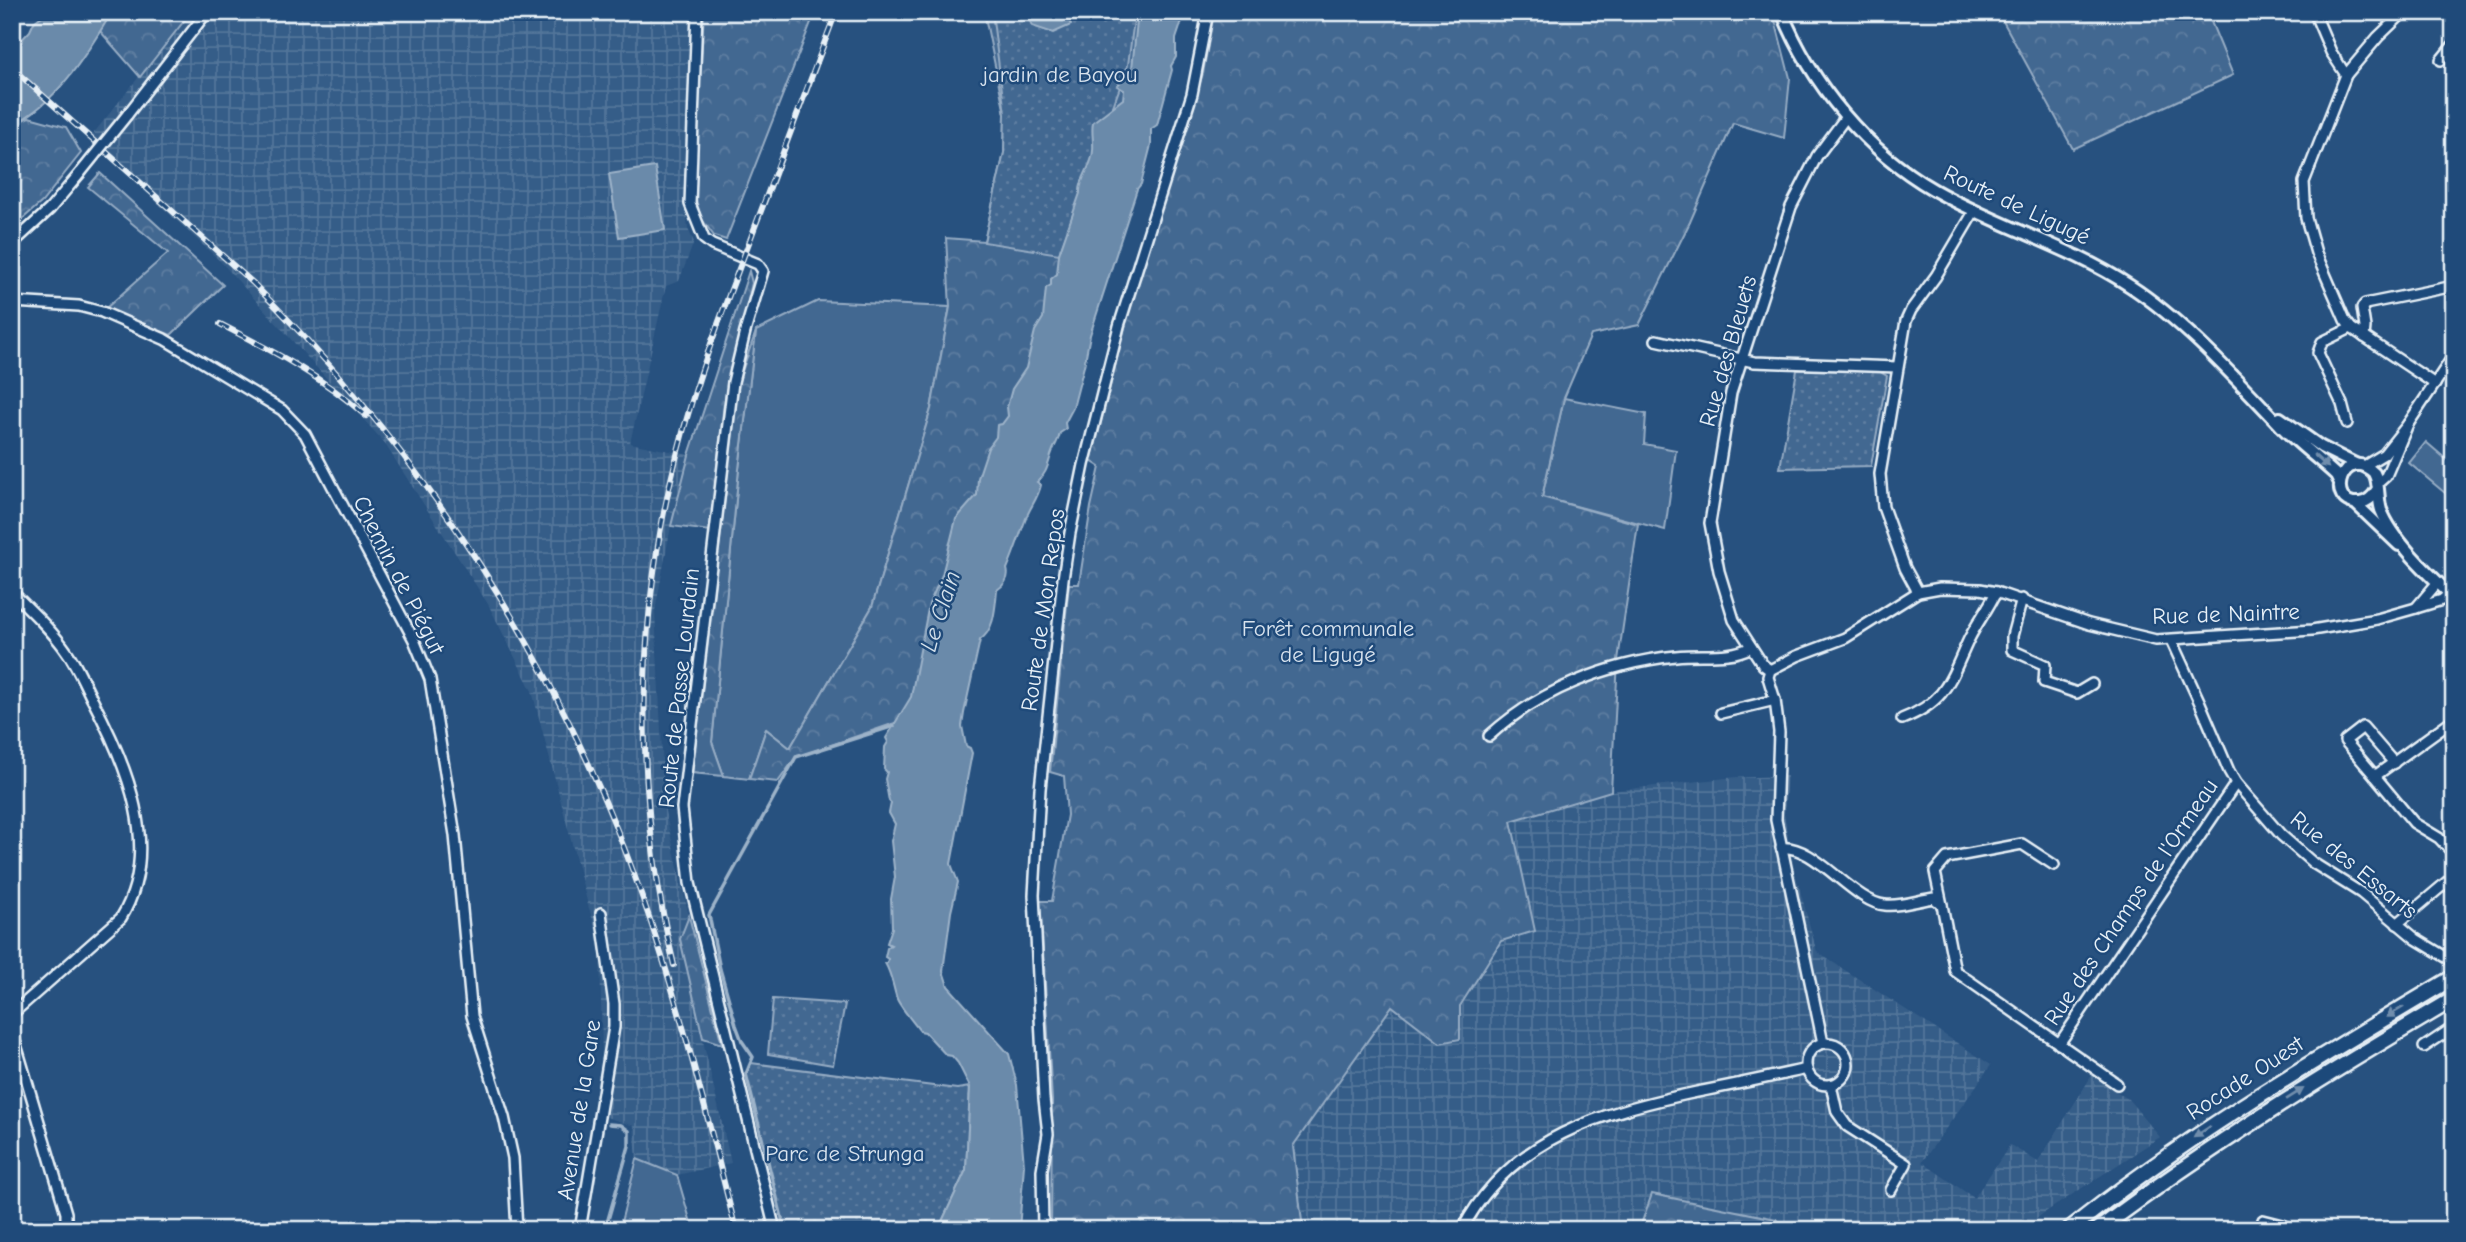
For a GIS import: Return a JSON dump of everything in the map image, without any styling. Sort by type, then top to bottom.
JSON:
[{"type":"main road","name":"Rocade Ouest","points":[[2069,1230],[2154,1165],[2226,1116],[2454,977]]},
{"type":"main road","name":"Rocade Ouest","points":[[2098,1230],[2237,1131],[2454,999]]},
{"type":"street","points":[[12,244],[50,209],[207,12]]},
{"type":"street","name":"Route de Passe Lourdain","points":[[697,12],[690,204],[704,239],[758,264],[763,271],[733,382],[682,808],[685,855],[775,1230]]},
{"type":"street","name":"Route de Mon Repos","points":[[1043,1230],[1042,1170],[1048,1134],[1034,895],[1040,789],[1063,579],[1070,533],[1100,401],[1137,267],[1192,94],[1208,12]]},
{"type":"street","name":"Route de Ligugé","points":[[1782,12],[1812,71],[1846,117],[1902,169],[1934,190],[2088,262],[2131,286],[2168,314],[2266,409],[2282,428],[2323,463],[2339,481],[2346,499],[2355,503],[2451,596]]},
{"type":"street","points":[[2314,12],[2331,51],[2346,75]]},
{"type":"street","points":[[2404,12],[2378,37],[2346,75],[2304,182],[2304,197],[2306,218],[2316,253],[2340,312],[2351,328],[2435,384]]},
{"type":"street","points":[[2441,60],[2454,44]]},
{"type":"street","name":"Rue des Bleuets","points":[[1770,670],[1763,665],[1734,620],[1727,602],[1710,523],[1731,393],[1791,206],[1817,156],[1846,117]]},
{"type":"street","points":[[1823,1044],[1776,820],[1779,732],[1775,700],[1768,677],[1770,670],[1797,656],[1845,638],[1918,592],[1905,568],[1883,508],[1880,474],[1906,321],[1975,210]]},
{"type":"street","points":[[2364,337],[2362,308],[2365,304],[2454,286]]},
{"type":"street","name":"Chemin de Piégut","points":[[12,302],[67,303],[102,312],[164,339],[282,410],[305,434],[414,640],[430,678],[455,835],[472,1016],[504,1117],[513,1158],[517,1230]]},
{"type":"street","points":[[2347,423],[2342,404],[2318,354],[2322,342],[2351,328]]},
{"type":"street","points":[[1656,340],[1754,362],[1897,367]]},
{"type":"street","points":[[2339,481],[2344,472],[2384,454],[2408,424],[2454,355]]},
{"type":"street","name":"Route de Ligugé","points":[[2266,409],[2321,447],[2374,473],[2382,510],[2389,525],[2416,560]]},
{"type":"street","points":[[2355,503],[2370,500],[2386,476],[2408,424]]},
{"type":"street","points":[[2416,608],[2438,582]]},
{"type":"street","name":"Rue de Naintre","points":[[1918,592],[1940,588],[1996,592],[2109,630],[2156,640],[2312,630],[2377,619],[2451,596]]},
{"type":"street","points":[[12,592],[69,655],[116,744],[139,822],[141,851],[131,901],[121,918],[12,1014]]},
{"type":"street","points":[[1902,719],[1935,701],[1951,682],[1970,638],[1996,592]]},
{"type":"street","points":[[2022,600],[2011,636],[2012,650],[2045,665],[2044,682],[2077,693],[2092,684]]},
{"type":"street","name":"Rue des Essarts","points":[[2171,640],[2229,771],[2236,783],[2281,835],[2300,852],[2361,893],[2416,939],[2449,958]]},
{"type":"street","points":[[1489,736],[1536,701],[1610,669],[1679,655],[1739,653],[1751,647]]},
{"type":"street","points":[[1721,713],[1775,700]]},
{"type":"street","points":[[2375,776],[2454,719]]},
{"type":"street","points":[[2394,763],[2363,727],[2345,741],[2414,823],[2439,838],[2454,855]]},
{"type":"street","name":"Rue des Champs de l'Ormeau","points":[[2059,1044],[2236,783]]},
{"type":"street","points":[[2054,864],[2022,844],[1947,858],[1935,872],[1955,971],[2117,1084]]},
{"type":"street","points":[[1781,848],[1787,847],[1807,855],[1872,901],[1885,905],[1934,898],[1942,905]]},
{"type":"street","points":[[2397,924],[2454,876]]},
{"type":"street","name":"Avenue de la Gare","points":[[580,1230],[614,1027],[614,1004],[601,913]]},
{"type":"street","points":[[2424,1047],[2454,1027]]},
{"type":"street","points":[[12,1031],[66,1213],[66,1230]]},
{"type":"street","points":[[1823,1044],[1839,1046],[1849,1062],[1846,1075],[1831,1085],[1823,1085],[1814,1080],[1807,1069],[1808,1054],[1816,1046],[1823,1044]]},
{"type":"street","points":[[1462,1230],[1486,1193],[1527,1153],[1584,1122],[1663,1099],[1807,1069]]},
{"type":"street","points":[[1831,1085],[1837,1112],[1847,1126],[1906,1164],[1891,1190]]},
{"type":"street","points":[[2263,1220],[2283,1224],[2293,1230]]},
{"type":"shaded area","points":[[191,12],[691,12],[686,205],[688,229],[694,242],[679,281],[666,286],[630,443],[689,455],[671,526],[655,611],[665,811],[689,916],[680,940],[731,1163],[677,1175],[637,1159],[634,1126],[603,1116],[600,943],[532,691],[488,604],[383,441],[221,262],[89,139]]},
{"type":"shaded area","points":[[1787,776],[1784,814],[1793,865],[1817,952],[1991,1065],[1922,1162],[1974,1198],[2010,1145],[2038,1162],[2092,1075],[2128,1099],[2160,1137],[2041,1215],[2025,1230],[1303,1230],[1293,1146],[1392,1005],[1439,1043],[1501,941],[1511,821],[1611,791],[1726,778]]},
{"type":"green space","points":[[105,12],[191,12],[140,77],[100,31]]},
{"type":"green space","points":[[704,12],[815,12],[726,240],[714,236],[701,218],[693,189]]},
{"type":"green space","points":[[984,12],[1155,12],[927,712],[796,757],[778,782],[749,779],[766,729],[790,748],[872,607],[931,409],[950,307],[946,238],[984,241],[1004,153],[1005,114]]},
{"type":"green space","name":"jardin de Bayou","points":[[992,12],[1135,12],[1128,65],[1059,254],[984,242],[1004,153],[1005,114]]},
{"type":"green space","name":"Forêt communale de Ligugé","points":[[1214,12],[1773,12],[1790,78],[1784,138],[1733,123],[1690,222],[1639,325],[1591,335],[1564,398],[1542,497],[1638,524],[1618,660],[1611,791],[1511,821],[1535,931],[1501,941],[1460,1006],[1460,1039],[1440,1043],[1392,1006],[1293,1146],[1303,1230],[1051,1230],[1052,1100],[1040,901],[1052,901],[1067,815],[1064,776],[1050,772],[1069,584],[1079,584],[1100,467],[1091,461],[1128,316],[1203,73]]},
{"type":"green space","points":[[1998,12],[2207,12],[2233,75],[2073,149]]},
{"type":"green space","points":[[29,117],[66,127],[81,153],[42,202],[12,228],[12,125]]},
{"type":"green space","points":[[100,173],[223,285],[171,335],[105,309],[168,253],[88,187]]},
{"type":"green space","points":[[749,271],[752,283],[724,403],[710,531],[671,526],[689,455]]},
{"type":"green space","points":[[818,301],[950,307],[931,409],[872,607],[790,748],[766,729],[749,779],[724,776],[712,742],[739,469],[756,331]]},
{"type":"green space","points":[[756,331],[739,469],[712,742],[724,776],[692,773],[739,380]]},
{"type":"green space","points":[[1875,369],[1887,376],[1871,466],[1780,468],[1797,370]]},
{"type":"green space","points":[[1564,398],[1646,414],[1644,444],[1676,450],[1665,530],[1542,497]]},
{"type":"green space","points":[[2426,442],[2454,466],[2454,495],[2451,498],[2409,463]]},
{"type":"green space","points":[[689,916],[722,1044],[703,1038],[680,939]]},
{"type":"green space","points":[[773,999],[845,1004],[833,1065],[768,1054]]},
{"type":"green space","name":"Parc de Strunga","points":[[751,1063],[957,1089],[970,1087],[966,1170],[938,1230],[785,1230],[746,1074]]},
{"type":"green space","points":[[637,1159],[677,1175],[693,1230],[619,1230]]},
{"type":"green space","points":[[1652,1194],[1776,1219],[1783,1230],[1639,1230]]},
{"type":"water","points":[[47,12],[112,12],[57,91],[28,116],[12,125],[12,50],[30,31],[34,22]]},
{"type":"water","points":[[1026,12],[1065,12],[1071,25],[1053,33],[1032,26]]},
{"type":"water","name":"Le Clain","points":[[1138,12],[1185,12],[1176,39],[1176,57],[1171,66],[1157,125],[1151,129],[1151,145],[1141,184],[1137,189],[1090,335],[1073,408],[1065,423],[1066,429],[1060,433],[1046,471],[1037,482],[1041,485],[1040,490],[1007,569],[1007,578],[997,590],[995,611],[989,630],[980,640],[962,726],[966,746],[972,753],[951,864],[958,882],[943,971],[948,986],[1009,1054],[1017,1085],[1024,1165],[1019,1230],[938,1230],[966,1170],[970,1087],[952,1056],[946,1055],[925,1032],[920,1031],[901,1007],[885,963],[888,959],[885,957],[887,948],[891,945],[887,943],[892,928],[891,899],[895,877],[891,841],[895,824],[889,813],[891,803],[885,779],[887,772],[884,769],[885,747],[888,742],[886,738],[911,697],[929,604],[942,575],[956,519],[977,495],[978,478],[988,448],[996,437],[997,425],[1002,424],[1008,416],[1007,407],[1012,389],[1026,368],[1035,331],[1043,318],[1046,288],[1057,274],[1059,254],[1091,161],[1093,122],[1123,99],[1124,90],[1117,86],[1132,68]]},
{"type":"water","points":[[655,167],[665,230],[619,237],[609,174]]},
{"type":"waterway","points":[[785,1230],[746,1074],[753,1057],[742,1041],[736,1025],[720,969],[709,915],[796,757],[894,726]]},
{"type":"waterway","points":[[605,1230],[629,1146],[629,1131],[621,1125],[609,1124]]},
{"type":"railway","points":[[674,965],[661,902],[646,773],[647,643],[653,578],[678,451],[702,371],[836,12]]},
{"type":"railway","points":[[12,68],[253,283],[310,343],[415,471],[506,608],[547,679],[584,754],[636,879],[669,978],[736,1230]]},
{"type":"railway","points":[[220,324],[314,377],[366,416]]}]
